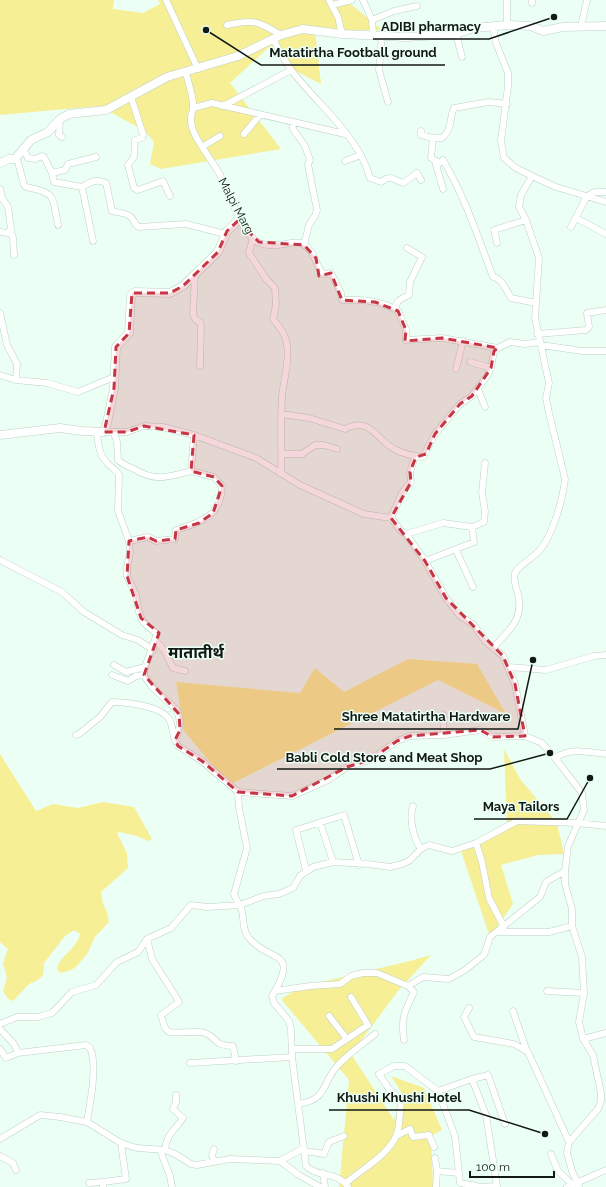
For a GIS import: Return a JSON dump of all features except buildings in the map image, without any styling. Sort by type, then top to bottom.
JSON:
[{"type":"street","points":[[166,0],[198,69]]},
{"type":"street","points":[[342,34],[331,2],[352,0]]},
{"type":"street","points":[[363,0],[372,20],[373,34]]},
{"type":"street","points":[[506,0],[506,24]]},
{"type":"street","points":[[581,26],[587,0]]},
{"type":"street","points":[[372,20],[394,11],[417,6]]},
{"type":"street","points":[[227,25],[247,20],[264,25],[281,35]]},
{"type":"street","points":[[0,163],[9,159],[14,159],[31,140],[52,129],[60,119],[69,114],[106,110],[167,77],[238,56],[281,35],[303,29],[342,34],[406,36],[456,34],[474,28],[506,24],[531,26],[543,31],[563,27],[606,26]]},
{"type":"street","points":[[493,26],[496,43],[508,73],[507,104],[502,141],[504,158],[516,168],[556,187],[606,202]]},
{"type":"street","points":[[456,34],[462,57]]},
{"type":"street","points":[[382,35],[379,70],[388,102]]},
{"type":"street","points":[[273,39],[291,70],[335,119],[366,161],[370,178],[379,182],[394,178],[403,183],[417,173],[421,180]]},
{"type":"street","points":[[223,106],[291,70]]},
{"type":"street","name":"Malpi Marg","points":[[186,72],[193,108],[190,120],[196,138],[222,177],[241,218],[253,238],[266,245],[284,245],[300,242],[304,245]]},
{"type":"street","points":[[131,97],[143,128],[142,138],[135,140],[133,160],[128,165],[134,188],[138,190],[163,181],[170,196]]},
{"type":"street","points":[[420,131],[421,135],[433,138],[442,138],[452,122],[454,108],[489,102],[507,104]]},
{"type":"street","points":[[193,108],[212,103],[345,134]]},
{"type":"street","points":[[244,134],[260,115]]},
{"type":"street","points":[[60,119],[60,135],[62,137]]},
{"type":"street","points":[[292,122],[293,129],[305,146],[310,160],[308,164],[317,210],[309,225],[304,245],[316,258],[319,270],[323,274],[331,273],[342,300],[375,302],[395,309],[401,314],[406,330],[406,340],[442,338],[498,348]]},
{"type":"street","points":[[202,147],[220,136]]},
{"type":"street","points":[[433,138],[431,158],[435,161],[443,188]]},
{"type":"street","points":[[23,148],[28,158],[35,159],[42,156],[44,157],[52,173],[54,182],[82,187],[95,180],[105,181],[112,211],[131,216],[135,226],[186,224],[225,234]]},
{"type":"street","points":[[345,161],[361,155]]},
{"type":"street","points":[[52,173],[65,170],[68,164],[75,161],[96,157]]},
{"type":"street","points":[[14,159],[18,162],[24,185],[26,187],[48,192],[51,196],[58,225]]},
{"type":"street","points":[[435,161],[440,163],[442,160],[458,186],[482,245],[493,277],[497,278],[501,282],[511,298],[536,303]]},
{"type":"street","points":[[493,648],[517,620],[520,606],[514,578],[516,571],[535,555],[546,543],[564,489],[565,478],[546,399],[549,383],[537,334],[535,318],[539,258],[526,220],[519,207],[519,201],[532,176]]},
{"type":"street","points":[[82,187],[93,241]]},
{"type":"street","points":[[0,189],[2,198],[8,207],[11,232],[14,238],[14,255]]},
{"type":"street","points":[[570,227],[587,196],[595,192],[606,192]]},
{"type":"street","points":[[175,740],[180,730],[179,714],[176,709],[151,686],[144,675],[157,634],[146,625],[141,618],[136,595],[127,576],[130,552],[129,541],[118,511],[119,475],[117,470],[109,465],[102,457],[98,446],[101,432],[107,423],[114,388],[116,347],[129,333],[131,295],[135,292],[170,293],[175,291],[218,252],[225,234],[241,218]]},
{"type":"street","points":[[576,218],[606,234]]},
{"type":"street","points":[[497,243],[494,230],[526,220]]},
{"type":"street","points":[[0,232],[11,232]]},
{"type":"street","points":[[253,238],[250,253],[275,288],[276,305],[273,318],[285,335],[288,346],[287,367],[282,396],[283,454],[281,474]]},
{"type":"street","points":[[395,309],[396,303],[400,298],[409,295],[410,282],[422,257],[407,248]]},
{"type":"street","points":[[195,274],[194,315],[196,320],[200,322],[200,366]]},
{"type":"street","points":[[537,334],[586,330],[589,327],[587,313],[606,310]]},
{"type":"street","points":[[0,313],[7,345],[18,364],[16,380]]},
{"type":"street","points":[[456,369],[463,341]]},
{"type":"street","points":[[282,414],[309,418],[345,429],[354,424],[362,425],[371,429],[395,450],[423,457],[426,454],[435,434],[460,404],[472,396],[478,389],[491,368],[494,351],[498,348],[510,342],[540,344],[582,351],[606,351]]},
{"type":"street","points":[[470,362],[491,368]]},
{"type":"street","points":[[0,375],[16,380],[47,383],[78,392],[114,377]]},
{"type":"street","points":[[478,389],[485,407]]},
{"type":"street","points":[[0,435],[60,428],[114,433],[126,432],[144,426],[163,427],[194,435],[256,458],[300,485],[364,514],[391,518],[401,531],[406,534],[425,561],[446,598],[459,614],[474,625],[485,641],[503,656],[509,667],[521,709],[525,736]]},
{"type":"street","points":[[114,433],[117,442],[118,460],[123,465],[145,476],[171,476],[191,471],[214,477],[222,486],[222,491],[213,513],[199,523],[176,530],[175,539],[156,540],[148,537],[129,541]]},
{"type":"street","points":[[191,471],[194,435]]},
{"type":"street","points":[[283,454],[291,456],[302,454],[315,445],[324,445],[337,449]]},
{"type":"street","points":[[391,518],[402,493],[411,482],[410,472],[415,456]]},
{"type":"street","points":[[406,534],[443,523],[472,527],[484,522],[485,511],[482,492],[484,463]]},
{"type":"street","points":[[425,561],[474,542],[472,527]]},
{"type":"street","points":[[456,550],[473,587]]},
{"type":"street","points":[[0,560],[62,592],[84,612],[122,635],[138,640],[153,650]]},
{"type":"street","points":[[156,641],[164,650],[173,668],[185,671]]},
{"type":"street","points":[[509,667],[546,670],[594,656],[606,655]]},
{"type":"street","points":[[114,665],[126,672],[146,667]]},
{"type":"street","points":[[112,674],[128,681],[136,676],[144,675]]},
{"type":"street","points":[[76,735],[80,734],[100,717],[112,702],[140,705],[164,713],[171,722],[172,734],[178,746],[202,761],[238,792],[292,796],[328,780],[348,766],[370,760],[397,741],[410,736],[444,735],[480,730],[493,738],[525,736],[542,743],[582,793],[584,810],[568,846],[565,884],[572,909],[572,926],[582,957],[584,993],[580,1022],[583,1039],[593,1055],[601,1101],[598,1109],[569,1142]]},
{"type":"street","points":[[443,715],[444,735]]},
{"type":"street","points":[[555,758],[563,752],[573,750],[606,754]]},
{"type":"street","points":[[238,792],[239,808],[247,848],[234,894],[240,905],[244,931],[249,938],[278,957],[284,968],[282,978],[272,996],[274,1003],[289,1021],[293,1038],[292,1057],[306,1166],[314,1171],[338,1177],[347,1185],[360,1170],[383,1154],[396,1136],[410,1129],[413,1137],[429,1135],[434,1147]]},
{"type":"street","points":[[413,806],[411,814],[412,822],[416,843],[421,849]]},
{"type":"street","points":[[306,870],[296,830],[344,815],[359,865]]},
{"type":"street","points":[[0,1024],[17,1017],[38,1017],[52,1013],[72,992],[96,985],[117,962],[138,952],[147,939],[171,928],[191,904],[208,907],[240,905],[264,896],[279,894],[293,888],[300,876],[306,870],[333,862],[390,867],[402,864],[409,861],[421,849],[429,845],[452,851],[476,843],[517,821],[577,823],[606,826]]},
{"type":"street","points":[[320,822],[333,862]]},
{"type":"street","points":[[476,843],[482,862],[489,898],[504,927]]},
{"type":"street","points":[[408,986],[423,977],[449,979],[465,970],[484,954],[490,937],[540,897],[546,882],[565,871]]},
{"type":"street","points":[[497,932],[550,932],[572,926]]},
{"type":"street","points":[[147,939],[152,959],[178,1000],[178,1002],[161,1015],[165,1028],[169,1032],[178,1034],[204,1033],[221,1046],[233,1046],[236,1061]]},
{"type":"street","points":[[275,991],[310,986],[340,984],[351,976],[363,973],[376,974],[408,986],[414,992],[405,1009],[402,1022],[404,1040]]},
{"type":"street","points":[[548,991],[584,993]]},
{"type":"street","points":[[298,1104],[307,1103],[319,1097],[338,1065],[377,1034],[368,1025],[351,998]]},
{"type":"street","points":[[469,1008],[464,1017],[474,1037],[514,1044],[528,1052]]},
{"type":"street","points":[[513,1011],[521,1039],[569,1142],[568,1153],[574,1185]]},
{"type":"street","points":[[329,1016],[347,1039]]},
{"type":"street","points":[[293,1049],[332,1049],[368,1025]]},
{"type":"street","points":[[0,1029],[14,1044],[18,1054]]},
{"type":"street","points":[[583,1039],[606,1033]]},
{"type":"street","points":[[0,1049],[6,1058],[18,1054],[86,1045],[90,1048],[92,1063],[92,1090],[87,1122]]},
{"type":"street","points":[[190,1063],[292,1057]]},
{"type":"street","points":[[396,1136],[401,1100],[389,1089],[378,1074],[394,1066],[405,1066],[438,1091],[455,1136],[460,1183],[476,1187],[497,1186],[486,1115],[472,1079]]},
{"type":"street","points":[[438,1091],[488,1075],[505,1124]]},
{"type":"street","points":[[172,1187],[163,1150],[171,1130],[183,1118],[173,1110],[176,1102],[176,1095]]},
{"type":"street","points":[[0,1139],[40,1115],[87,1122],[121,1143],[137,1148],[163,1150],[175,1154],[191,1164],[197,1165],[230,1159],[280,1161],[304,1150],[324,1154],[329,1142],[344,1136]]},
{"type":"street","points":[[89,1183],[117,1184],[126,1179],[121,1143]]},
{"type":"street","points":[[214,1149],[212,1154],[214,1162]]},
{"type":"street","points":[[551,1154],[555,1166],[574,1185]]},
{"type":"street","points":[[0,1156],[13,1163],[16,1170]]},
{"type":"street","points":[[436,1158],[436,1187]]},
{"type":"street","points":[[280,1161],[299,1175],[320,1187]]},
{"type":"street","points":[[574,1185],[606,1170]]},
{"type":"street","points":[[437,1171],[459,1172]]},
{"type":"street","points":[[323,1173],[326,1187]]},
{"type":"highlighted area","points":[[241,218],[247,230],[259,242],[304,245],[316,258],[319,276],[331,273],[342,300],[375,302],[398,311],[406,330],[405,341],[442,338],[498,348],[494,351],[491,368],[472,396],[460,404],[435,434],[426,454],[416,457],[410,472],[411,482],[391,518],[425,561],[446,598],[503,656],[515,684],[525,736],[493,737],[480,730],[410,736],[397,741],[370,760],[347,767],[292,796],[238,792],[202,761],[178,746],[175,740],[180,730],[179,714],[144,675],[159,633],[141,618],[127,576],[129,541],[148,537],[156,541],[175,539],[176,530],[199,523],[213,513],[222,486],[214,477],[191,471],[194,435],[144,426],[127,432],[104,432],[114,388],[116,347],[129,333],[132,293],[170,293],[183,286],[218,252],[227,231]]},
{"type":"shaded area","points":[[0,0],[114,0],[113,9],[143,13],[160,4],[158,0],[346,0],[382,30],[315,30],[321,84],[292,69],[268,48],[230,83],[281,149],[161,169],[150,164],[154,142],[145,131],[99,106],[0,115]]},
{"type":"shaded area","points":[[408,659],[477,664],[506,714],[438,680],[229,785],[184,731],[176,682],[300,693],[315,668],[344,692]]},
{"type":"shaded area","points":[[504,749],[520,779],[557,823],[564,854],[538,855],[501,865],[513,904],[490,937],[460,848],[507,827]]},
{"type":"shaded area","points":[[0,754],[36,811],[53,804],[78,808],[103,802],[134,807],[152,839],[148,841],[137,836],[119,832],[117,833],[127,853],[128,868],[101,892],[109,922],[95,937],[87,954],[76,967],[69,971],[60,973],[57,969],[61,960],[76,944],[80,934],[74,930],[65,936],[44,963],[43,975],[38,980],[29,984],[13,1001],[8,999],[3,991],[7,978],[3,963],[8,949],[0,942]]},
{"type":"shaded area","points":[[431,955],[398,991],[351,1054],[394,1120],[403,1095],[391,1076],[424,1088],[442,1130],[431,1136],[433,1187],[339,1187],[349,1080],[281,999],[301,987]]},
{"type":"place","name":"ADIBI pharmacy","points":[[554,17]]},
{"type":"place","name":"Matatirtha Football ground","points":[[206,30]]},
{"type":"place","name":"Shree Matatirtha Hardware","points":[[533,660]]},
{"type":"place","name":"Babli Cold Store and Meat Shop","points":[[550,753]]},
{"type":"place","name":"Maya Tailors","points":[[590,778]]},
{"type":"place","name":"Khushi Khushi Hotel","points":[[545,1134]]},
{"type":"district","name":"मातातीर्थ","points":[[196,652]]}]
